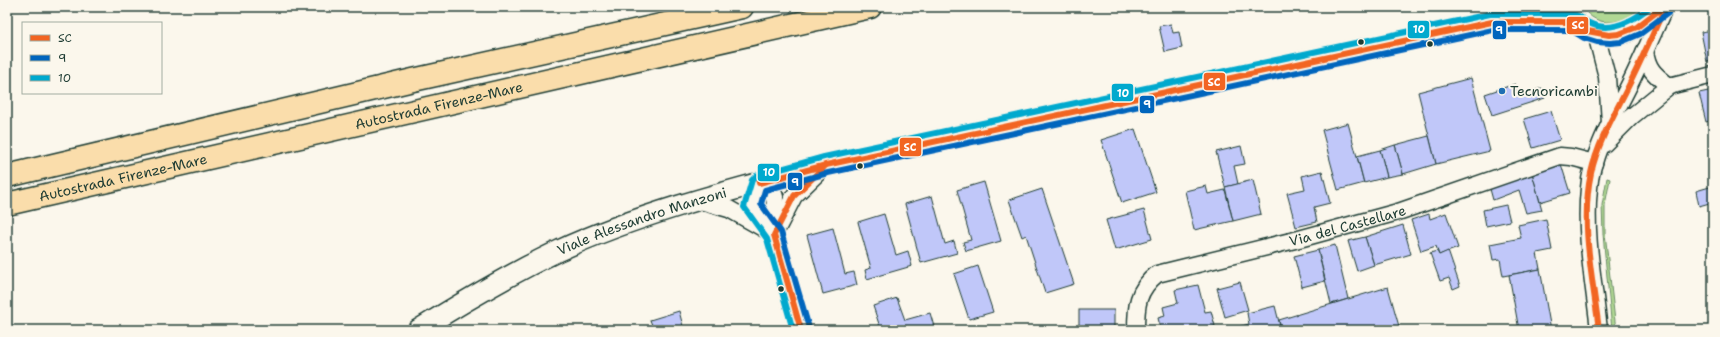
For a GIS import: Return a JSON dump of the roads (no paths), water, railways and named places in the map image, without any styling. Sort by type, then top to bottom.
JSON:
[{"type":"highway","name":"Autostrada Firenze-Mare","points":[[7,176],[413,80],[742,7]]},
{"type":"highway","name":"Autostrada Firenze-Mare","points":[[7,204],[870,7]]},
{"type":"street","points":[[1492,22],[1508,7]]},
{"type":"street","points":[[1570,15],[1584,30],[1610,36],[1623,34],[1648,19],[1664,7]]},
{"type":"street","points":[[1599,330],[1587,227],[1589,187],[1596,158],[1610,123],[1635,73],[1664,7]]},
{"type":"street","name":"Viale Alessandro Manzoni","points":[[418,330],[471,297],[558,251],[629,223],[697,200],[759,183],[826,165],[1492,22],[1538,21],[1570,15]]},
{"type":"street","points":[[1596,34],[1607,77],[1610,123]]},
{"type":"street","points":[[1645,50],[1646,59],[1653,73],[1669,86]]},
{"type":"street","points":[[1596,158],[1606,141],[1659,93],[1669,86],[1713,75]]},
{"type":"street","name":"Via del Castellare","points":[[1136,330],[1138,300],[1140,294],[1148,281],[1157,274],[1299,239],[1398,212],[1560,156],[1596,158]]},
{"type":"street","points":[[774,235],[794,196],[826,165]]},
{"type":"street","points":[[774,235],[752,205],[759,183],[775,196],[774,235],[801,330]]},
{"type":"street","points":[[697,200],[729,209],[774,235]]},
{"type":"place","name":"Tecnoricambi","points":[[1502,91]]}]
